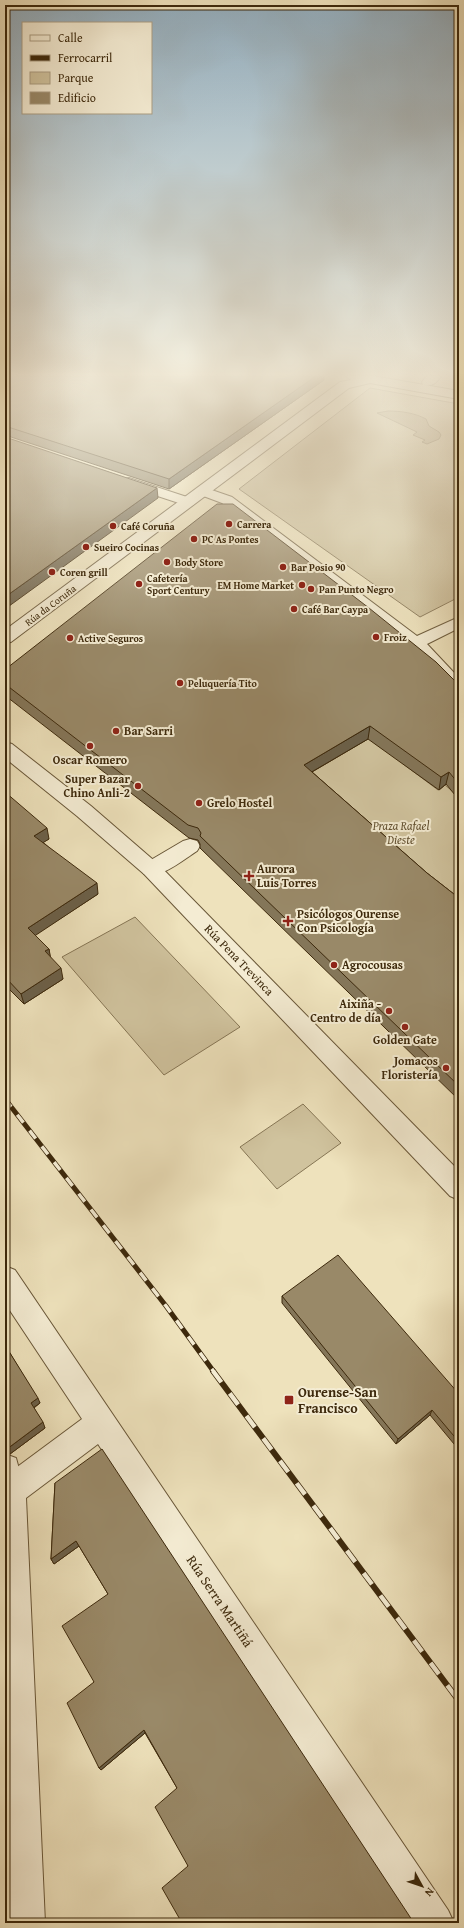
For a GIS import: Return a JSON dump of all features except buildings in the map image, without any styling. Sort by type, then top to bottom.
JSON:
[{"type":"street","name":"Rúa da Coruña","points":[[5,638],[235,466]]},
{"type":"street","points":[[114,477],[188,502]]},
{"type":"street","points":[[203,491],[227,500],[416,643],[450,680],[459,687]]},
{"type":"street","points":[[416,643],[459,622]]},
{"type":"street","name":"Rúa Pena Trevinca","points":[[5,748],[84,811],[151,869],[459,1188]]},
{"type":"street","points":[[151,869],[190,846]]},
{"type":"street","name":"Rúa Serra Martiñá","points":[[5,1279],[435,1923]]},
{"type":"street","points":[[26,1923],[7,1480],[101,1422]]},
{"type":"green space","points":[[269,466],[459,466],[459,597],[420,617],[239,489]]},
{"type":"green space","name":"Praza Rafael Dieste","points":[[394,724],[402,763],[438,790],[445,785],[459,797],[459,958],[270,794]]},
{"type":"green space","points":[[135,917],[240,1027],[164,1075],[62,957]]},
{"type":"green space","points":[[303,1104],[341,1143],[277,1189],[240,1147]]},
{"type":"railway","points":[[5,1099],[166,1306],[214,1372]]},
{"type":"railway","points":[[213,1371],[459,1701]]},
{"type":"place","name":"Carrera","points":[[229,524]]},
{"type":"place","name":"Café Coruña","points":[[113,526]]},
{"type":"place","name":"PC As Pontes","points":[[194,539]]},
{"type":"place","name":"Sueiro Cocinas","points":[[86,547]]},
{"type":"place","name":"Body Store","points":[[167,562]]},
{"type":"place","name":"Bar Posio 90","points":[[283,567]]},
{"type":"place","name":"Coren grill","points":[[52,572]]},
{"type":"place","name":"Cafetería Sport Century","points":[[139,584]]},
{"type":"place","name":"EM Home Market","points":[[302,585]]},
{"type":"place","name":"Pan Punto Negro","points":[[311,589]]},
{"type":"place","name":"Café Bar Caypa","points":[[294,609]]},
{"type":"place","name":"Froiz","points":[[376,637]]},
{"type":"place","name":"Active Seguros","points":[[70,638]]},
{"type":"place","name":"Peluquería Tito","points":[[180,683]]},
{"type":"place","name":"Bar Sarri","points":[[116,731]]},
{"type":"place","name":"Oscar Romero","points":[[90,746]]},
{"type":"place","name":"Super Bazar Chino Anli-2","points":[[138,786]]},
{"type":"place","name":"Grelo Hostel","points":[[199,803]]},
{"type":"place","name":"Aurora Luis Torres","points":[[249,876]]},
{"type":"place","name":"Psicólogos Ourense Con Psicología","points":[[288,921]]},
{"type":"place","name":"Agrocousas","points":[[334,965]]},
{"type":"place","name":"Aixiña - Centro de día","points":[[389,1011]]},
{"type":"place","name":"Golden Gate","points":[[405,1027]]},
{"type":"place","name":"Jomacos Floristería","points":[[446,1068]]},
{"type":"place","name":"Ourense-San Francisco","points":[[289,1400]]}]
